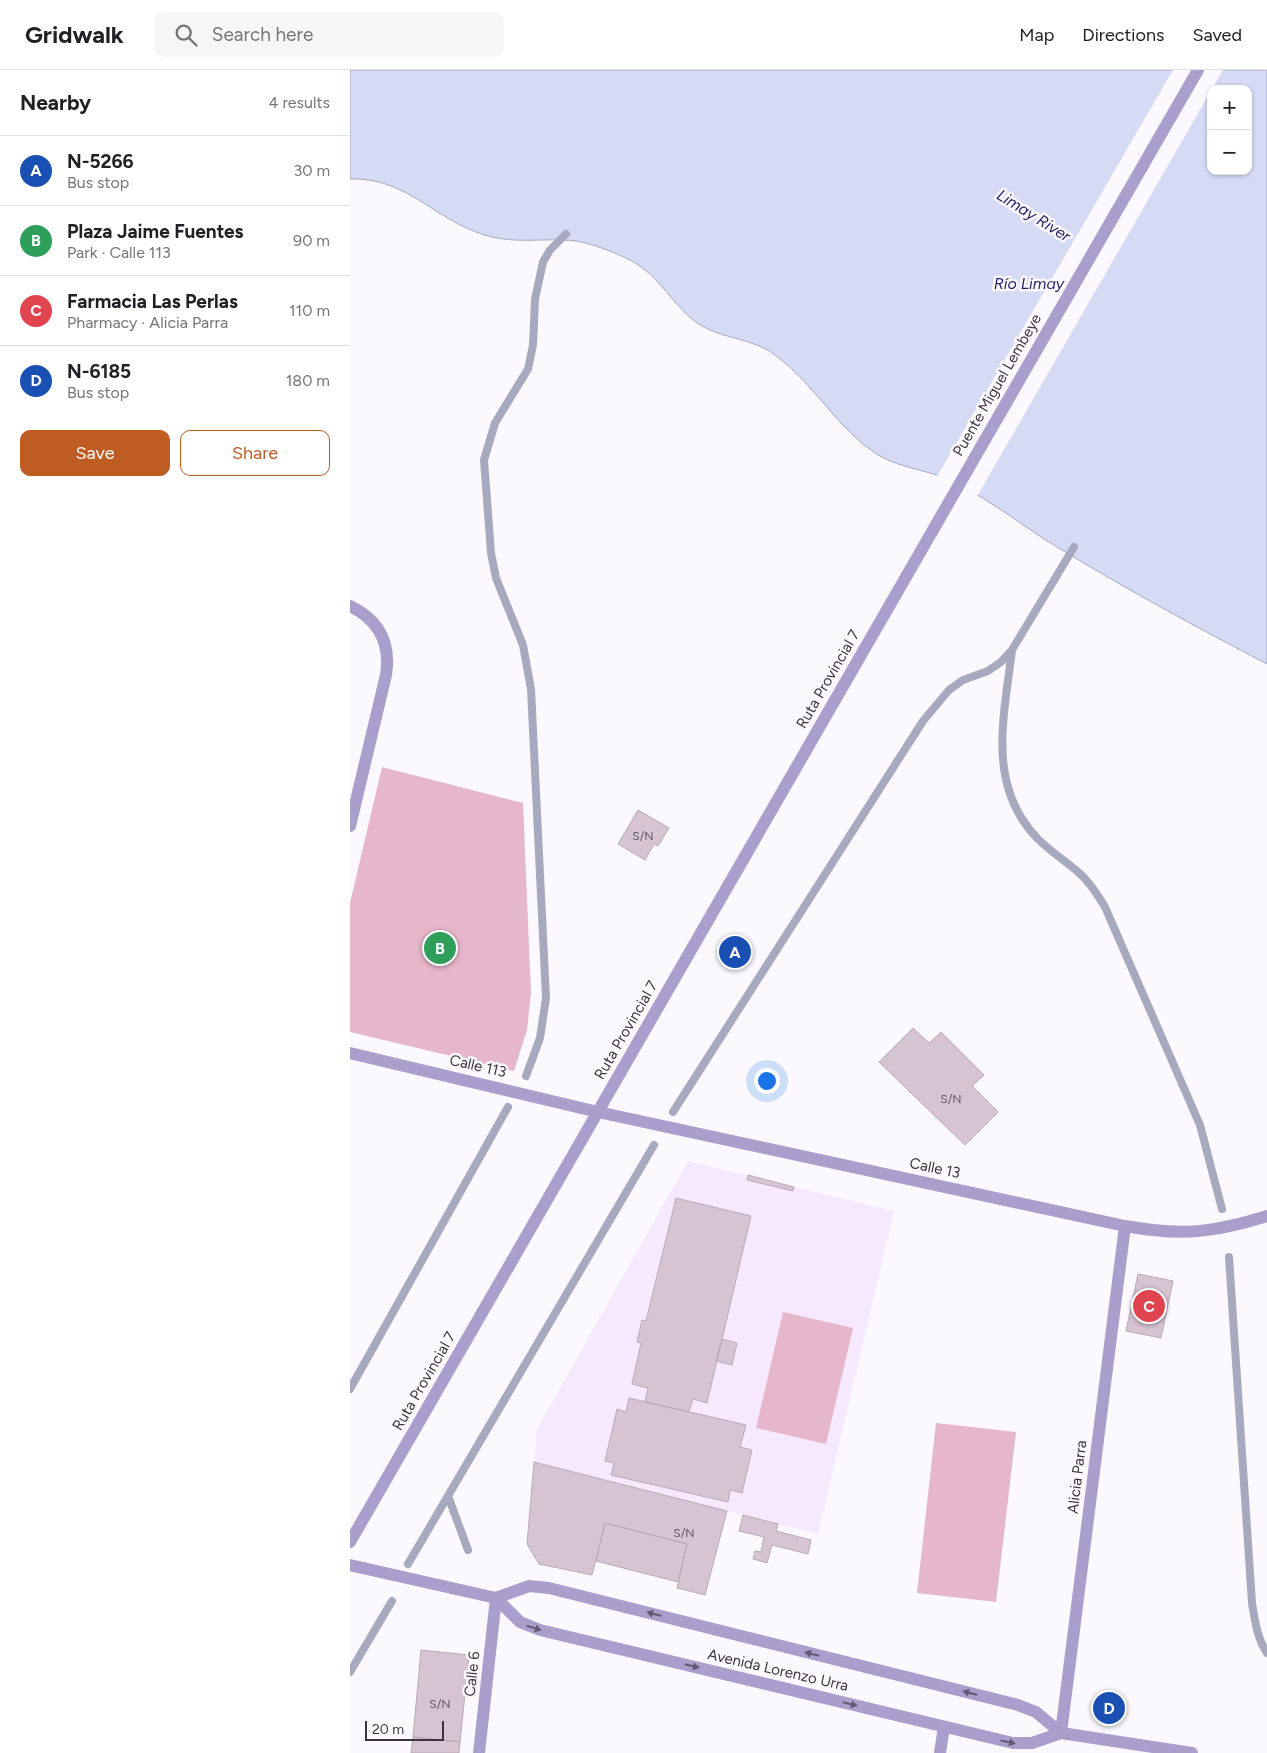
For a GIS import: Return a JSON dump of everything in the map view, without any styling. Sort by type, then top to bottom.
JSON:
[{"type":"street","name":"Puente Miguel Lembeye","points":[[930,534],[1198,70]]},
{"type":"street","name":"Ruta Provincial 7","points":[[350,1542],[930,534]]},
{"type":"street","points":[[350,606],[372,620],[383,635],[388,654],[386,675],[350,826]]},
{"type":"street","name":"Calle 113","points":[[350,1053],[598,1112]]},
{"type":"street","name":"Calle 13","points":[[598,1112],[1125,1226],[1164,1232],[1200,1232],[1227,1228],[1267,1216]]},
{"type":"street","name":"Alicia Parra","points":[[1061,1732],[1125,1226]]},
{"type":"street","points":[[350,1566],[496,1598]]},
{"type":"street","name":"Avenida Lorenzo Urra","points":[[1061,1732],[1039,1742],[1020,1744],[944,1727],[534,1628],[515,1618],[496,1598],[529,1586],[549,1588],[1018,1705],[1036,1712],[1061,1732],[1192,1753]]},
{"type":"street","name":"Calle 6","points":[[479,1753],[496,1598]]},
{"type":"street","points":[[940,1753],[944,1727]]},
{"type":"shaded area","points":[[382,767],[523,803],[531,993],[527,1030],[514,1071],[350,1032],[350,903]]},
{"type":"shaded area","points":[[688,1161],[894,1211],[818,1534],[534,1462],[537,1429]]},
{"type":"shaded area","points":[[783,1312],[853,1328],[826,1444],[756,1428]]},
{"type":"shaded area","points":[[936,1423],[1016,1432],[996,1602],[917,1593]]},
{"type":"water","name":"Río Limay","points":[[350,70],[1267,70],[1267,664],[1109,578],[958,484],[939,476],[898,464],[878,455],[850,432],[802,379],[775,355],[755,344],[723,335],[702,326],[684,311],[655,279],[637,264],[626,258],[602,248],[576,241],[514,240],[489,236],[460,225],[401,190],[369,180],[350,179]]},
{"type":"pier","points":[[1173,70],[1223,70],[1214,85],[1207,85],[1207,98],[976,498],[957,486],[936,478]]},
{"type":"building","points":[[638,810],[669,828],[658,846],[654,844],[645,860],[618,844]]},
{"type":"building","points":[[913,1028],[929,1043],[941,1032],[984,1075],[972,1086],[998,1112],[965,1145],[879,1062]]},
{"type":"building","points":[[748,1175],[794,1187],[793,1191],[747,1180]]},
{"type":"building","points":[[676,1198],[751,1216],[707,1403],[693,1399],[689,1412],[645,1402],[648,1388],[632,1384],[641,1343],[637,1342],[642,1320],[646,1321]]},
{"type":"building","points":[[1138,1274],[1173,1281],[1161,1338],[1126,1331]]},
{"type":"building","points":[[722,1339],[737,1343],[732,1365],[716,1361]]},
{"type":"building","points":[[629,1398],[746,1425],[740,1447],[752,1450],[742,1493],[730,1490],[728,1502],[611,1475],[614,1463],[605,1461],[617,1409],[626,1412]]},
{"type":"building","points":[[534,1462],[727,1511],[705,1595],[677,1588],[687,1544],[605,1523],[592,1575],[539,1564],[527,1544]]},
{"type":"building","points":[[743,1515],[778,1524],[776,1531],[811,1540],[808,1554],[772,1545],[767,1563],[753,1559],[755,1551],[761,1552],[764,1537],[739,1531]]},
{"type":"building","points":[[605,1523],[687,1544],[678,1582],[596,1561]]},
{"type":"building","points":[[421,1650],[469,1655],[460,1742],[413,1737]]},
{"type":"building","points":[[413,1737],[460,1742],[459,1753],[411,1753]]},
{"type":"waterway","points":[[526,1076],[540,1038],[546,998],[531,689],[523,645],[496,578],[491,553],[484,460],[495,423],[528,369],[533,345],[535,299],[543,262],[550,250],[566,234]]},
{"type":"waterway","points":[[673,1112],[923,721],[949,690],[963,680],[988,671],[1001,662],[1012,650],[1074,547]]},
{"type":"waterway","points":[[1012,650],[1005,700],[1002,750],[1005,774],[1011,797],[1022,818],[1038,839],[1081,875],[1105,907],[1200,1125],[1222,1209]]},
{"type":"waterway","points":[[350,1389],[508,1107]]},
{"type":"waterway","points":[[408,1564],[654,1145]]},
{"type":"waterway","points":[[1229,1257],[1252,1603],[1255,1623],[1267,1653]]},
{"type":"waterway","points":[[448,1496],[468,1550]]},
{"type":"waterway","points":[[350,1672],[392,1601]]},
{"type":"place","name":"Plaza Jaime Fuentes","points":[[440,948]]},
{"type":"place","name":"N-5266","points":[[735,952]]},
{"type":"place","name":"Farmacia Las Perlas","points":[[1149,1306]]},
{"type":"place","name":"N-6185","points":[[1109,1708]]},
{"type":"water label","name":"Limay River","points":[[1034,215]]}]
